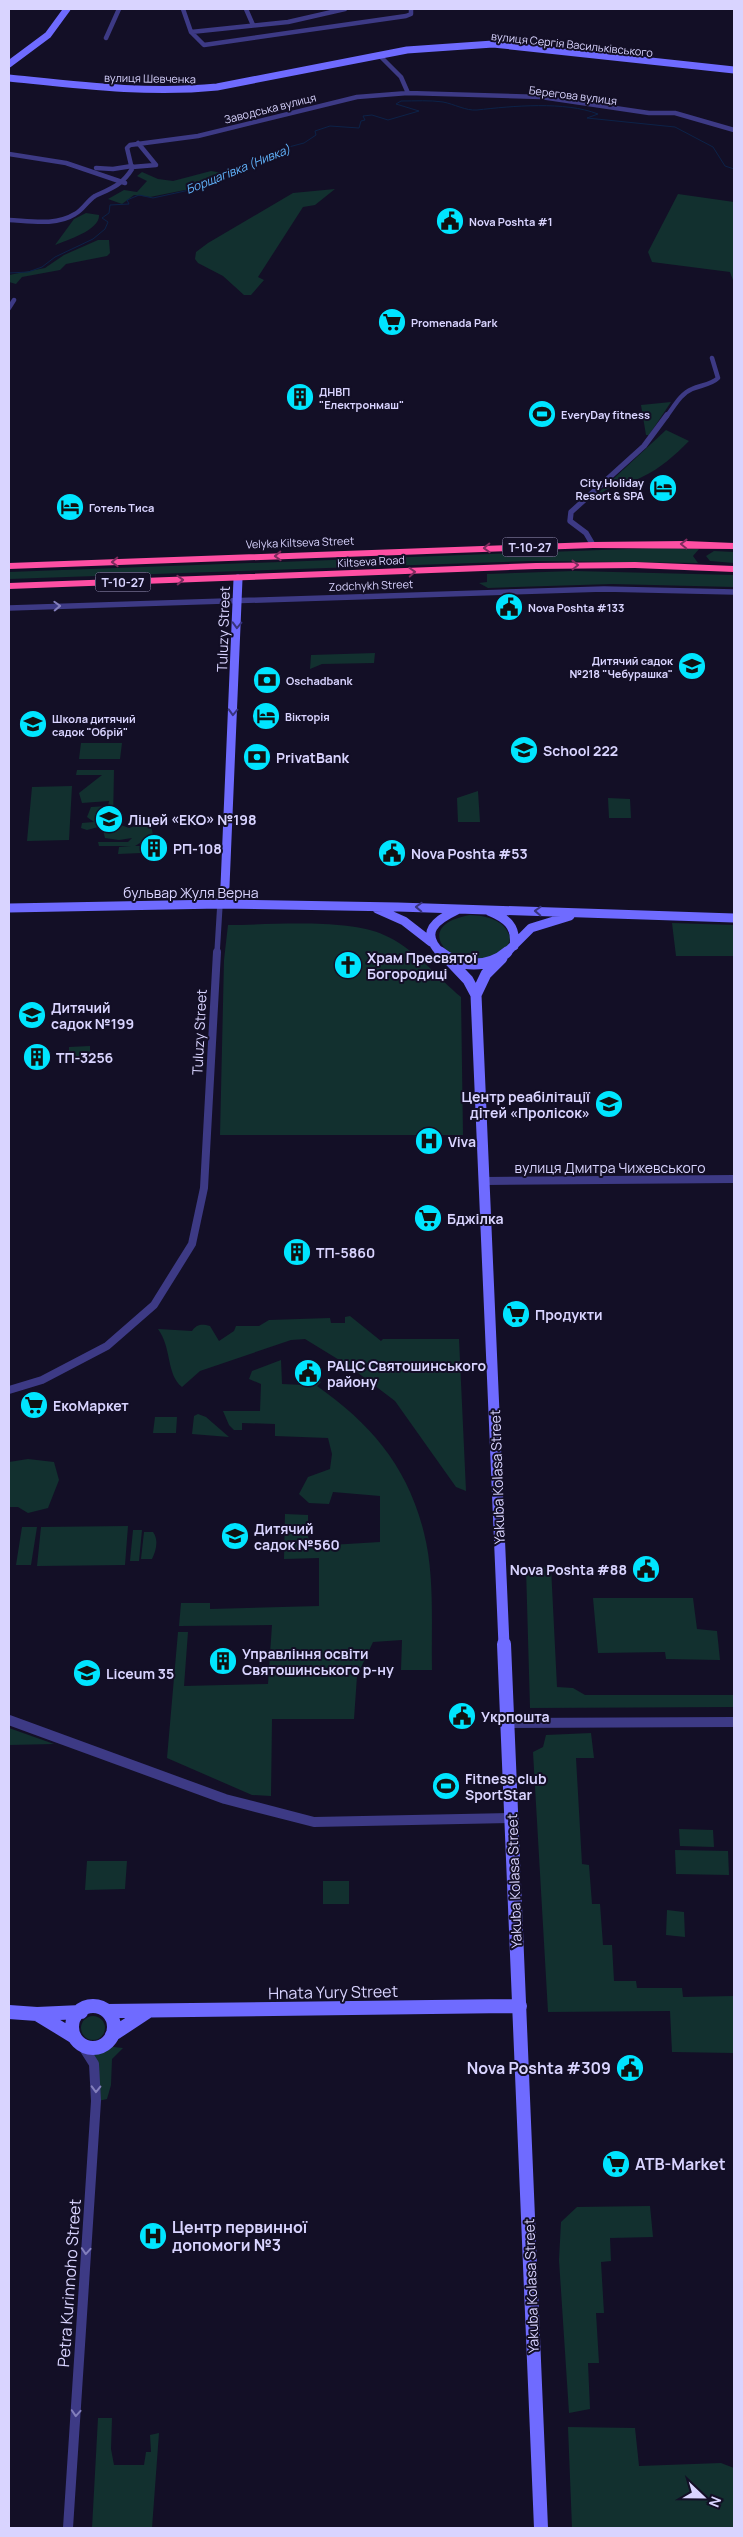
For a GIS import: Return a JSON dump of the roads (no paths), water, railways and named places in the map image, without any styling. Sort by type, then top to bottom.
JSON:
[{"type":"highway","name":"Velyka Kiltseva Street","points":[[9,566],[593,545],[686,544],[734,546]]},
{"type":"highway","points":[[732,569],[712,564],[701,556],[712,549],[734,546]]},
{"type":"highway","name":"Kiltseva Road","points":[[9,586],[238,579],[532,566],[732,569]]},
{"type":"street","points":[[9,64],[48,35],[68,9]]},
{"type":"street","points":[[106,38],[119,9]]},
{"type":"street","points":[[182,9],[191,32],[201,44],[263,38],[409,15],[412,13],[411,9]]},
{"type":"street","points":[[246,9],[253,25]]},
{"type":"street","points":[[314,9],[317,15]]},
{"type":"street","points":[[191,32],[288,22],[345,9]]},
{"type":"street","name":"вулиця Сергія Васильківського","points":[[379,55],[426,48],[507,45],[734,70]]},
{"type":"street","points":[[379,55],[401,77],[408,93]]},
{"type":"street","name":"вулиця Шевченка","points":[[9,78],[108,88],[188,90],[217,87],[379,55]]},
{"type":"street","name":"Берегова вулиця","points":[[408,93],[541,97],[649,113],[675,113],[734,130]]},
{"type":"street","name":"Заводська вулиця","points":[[138,143],[198,136],[356,97],[408,93]]},
{"type":"street","points":[[9,154],[104,169],[132,167],[156,165],[138,143],[127,148],[132,167],[125,183],[115,190],[91,198],[78,212],[68,218],[9,220]]},
{"type":"street","points":[[66,162],[125,183]]},
{"type":"street","points":[[9,308],[14,300]]},
{"type":"street","points":[[593,545],[586,533],[570,520],[571,512],[644,446],[682,396],[690,390],[714,382],[718,378],[712,358]]},
{"type":"street","name":"Tuluzy Street","points":[[9,1390],[42,1380],[107,1346],[154,1305],[192,1244],[204,1188],[220,904],[225,878],[238,579]]},
{"type":"street","name":"Zodchykh Street","points":[[9,608],[595,589],[734,592]]},
{"type":"street","name":"бульвар Жуля Верна","points":[[9,908],[220,904],[373,908],[398,906],[734,918]]},
{"type":"street","name":"бульвар Жуля Верна","points":[[373,908],[404,920],[431,942]]},
{"type":"street","points":[[465,909],[447,914],[437,921],[431,929],[431,942],[448,958],[466,964],[482,964],[502,958],[514,946],[516,936],[514,928],[508,921],[499,915],[483,910]]},
{"type":"street","name":"бульвар Жуля Верна","points":[[514,946],[529,930],[536,926],[565,916],[587,913]]},
{"type":"street","name":"Yakuba Kolasa Street","points":[[448,958],[468,980],[476,995]]},
{"type":"street","name":"Yakuba Kolasa Street","points":[[502,958],[487,971],[480,981],[476,995],[541,2528]]},
{"type":"street","name":"вулиця Дмитра Чижевського","points":[[485,1181],[734,1179]]},
{"type":"street","points":[[9,1720],[225,1799],[300,1820],[314,1822],[512,1818]]},
{"type":"street","points":[[508,1722],[734,1722]]},
{"type":"street","name":"Hnata Yury Street","points":[[107,2011],[520,2006]]},
{"type":"street","points":[[9,2012],[37,2014],[81,2012],[94,2007],[107,2011],[114,2022],[112,2035]]},
{"type":"street","points":[[77,2040],[72,2023],[81,2012]]},
{"type":"street","points":[[37,2014],[77,2040],[95,2047],[147,2012]]},
{"type":"street","name":"Petra Kurinnoho Street","points":[[68,2528],[96,2101],[96,2068],[92,2055],[77,2040]]},
{"type":"waterway","name":"Борщагівка (Нивка)","points":[[9,273],[28,272],[42,267],[55,257],[93,239],[105,229],[108,222],[102,218],[109,213],[110,205],[129,204],[127,200],[139,195],[153,198],[194,189],[212,178],[229,173],[265,156],[279,153],[281,149],[304,143],[316,135],[315,131],[330,126],[359,128],[361,121],[365,120],[363,116],[372,115],[388,120],[419,111],[396,104],[401,101],[443,102],[473,110],[538,106],[570,107],[598,114],[587,118],[675,127],[713,147],[725,166],[734,169]]},
{"type":"place","name":"Nova Poshta #1","points":[[450,221]]},
{"type":"place","name":"Promenada Park","points":[[392,322]]},
{"type":"place","name":"ДНВП \"Електронмаш\"","points":[[300,397]]},
{"type":"place","name":"EveryDay fitness","points":[[542,414]]},
{"type":"place","name":"City Holiday Resort & SPA","points":[[663,488]]},
{"type":"place","name":"Готель Тиса","points":[[70,507]]},
{"type":"place","name":"Nova Poshta #133","points":[[509,607]]},
{"type":"place","name":"Дитячий садок №218 \"Чебурашка\"","points":[[692,666]]},
{"type":"place","name":"Oschadbank","points":[[267,680]]},
{"type":"place","name":"Вікторія","points":[[266,716]]},
{"type":"place","name":"Школа дитячий садок \"Обрій\"","points":[[33,724]]},
{"type":"place","name":"School 222","points":[[524,750]]},
{"type":"place","name":"PrivatBank","points":[[257,757]]},
{"type":"place","name":"Ліцей «ЕКО» №198","points":[[109,819]]},
{"type":"place","name":"РП-108","points":[[154,848]]},
{"type":"place","name":"Nova Poshta #53","points":[[392,853]]},
{"type":"place","name":"Храм Пресвятої Богородиці","points":[[348,965]]},
{"type":"place","name":"Дитячий садок №199","points":[[32,1015]]},
{"type":"place","name":"ТП-3256","points":[[37,1057]]},
{"type":"place","name":"Центр реабілітації дітей «Пролісок»","points":[[609,1104]]},
{"type":"place","name":"Viva","points":[[429,1141]]},
{"type":"place","name":"Бджілка","points":[[428,1218]]},
{"type":"place","name":"ТП-5860","points":[[297,1252]]},
{"type":"place","name":"Продукти","points":[[516,1314]]},
{"type":"place","name":"РАЦС Святошинського району","points":[[308,1373]]},
{"type":"place","name":"ЕкоМаркет","points":[[34,1405]]},
{"type":"place","name":"Дитячий садок №560","points":[[235,1536]]},
{"type":"place","name":"Nova Poshta #88","points":[[646,1569]]},
{"type":"place","name":"Управління освіти Святошинського р-ну","points":[[223,1661]]},
{"type":"place","name":"Liceum 35","points":[[87,1673]]},
{"type":"place","name":"Укрпошта","points":[[462,1716]]},
{"type":"place","name":"Fitness club SportStar","points":[[446,1786]]},
{"type":"place","name":"Nova Poshta #309","points":[[630,2068]]},
{"type":"place","name":"ATB-Market","points":[[616,2164]]},
{"type":"place","name":"Центр первинної допомоги №3","points":[[153,2236]]}]
